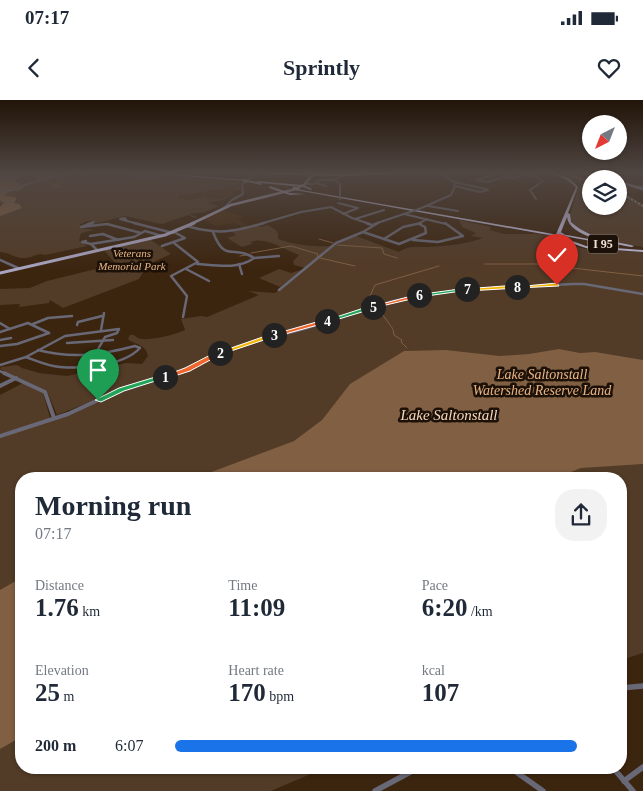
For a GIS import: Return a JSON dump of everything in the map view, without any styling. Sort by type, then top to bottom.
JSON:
[{"type":"highway","name":"I 95","points":[[376,204],[643,250]]},
{"type":"highway","name":"I 95","points":[[385,204],[643,250]]},
{"type":"highway","points":[[570,204],[560,232],[563,239],[584,247],[643,250]]},
{"type":"highway","points":[[571,204],[567,216],[573,226],[596,237],[643,250]]},
{"type":"highway","points":[[419,210],[478,219]]},
{"type":"highway","points":[[442,216],[480,224]]},
{"type":"highway","points":[[535,233],[560,235]]},
{"type":"main road","points":[[0,273],[162,236],[188,226],[224,208],[238,204]]},
{"type":"street","points":[[224,208],[228,204]]},
{"type":"street","points":[[188,226],[213,232],[246,227],[309,209],[331,207],[336,204]]},
{"type":"street","points":[[343,204],[358,208],[343,214]]},
{"type":"street","points":[[279,290],[336,243],[363,232],[372,225],[432,204]]},
{"type":"street","points":[[428,206],[458,211]]},
{"type":"street","points":[[331,207],[355,220],[372,225]]},
{"type":"street","points":[[355,220],[384,210]]},
{"type":"street","points":[[404,214],[448,224],[455,232],[463,236],[446,240],[420,242],[413,240]]},
{"type":"street","points":[[384,239],[403,227],[419,224],[427,220]]},
{"type":"street","points":[[127,221],[174,232],[185,238],[162,246]]},
{"type":"street","points":[[94,222],[81,227],[109,224],[141,233]]},
{"type":"street","points":[[363,232],[396,244],[413,240],[426,233],[425,227],[419,224]]},
{"type":"street","points":[[183,228],[192,227]]},
{"type":"street","points":[[86,241],[82,242],[91,244],[119,240],[148,232],[162,236]]},
{"type":"street","points":[[213,232],[216,244],[226,251],[248,254],[254,258]]},
{"type":"street","points":[[90,236],[103,234],[125,244]]},
{"type":"street","points":[[174,243],[197,261],[197,264]]},
{"type":"street","points":[[91,244],[97,250]]},
{"type":"street","points":[[183,317],[187,296],[171,276],[197,264],[220,266],[249,262],[254,258],[279,256]]},
{"type":"street","points":[[0,260],[18,268]]},
{"type":"street","points":[[239,264],[242,274]]},
{"type":"street","points":[[186,268],[209,280]]},
{"type":"street","points":[[0,436],[88,406],[122,390],[183,372],[238,346],[425,294],[458,290],[584,284],[643,294]]},
{"type":"street","points":[[77,325],[78,322],[103,315],[101,330]]},
{"type":"street","points":[[0,332],[24,324],[33,324],[48,318],[72,316]]},
{"type":"street","points":[[0,323],[10,329]]},
{"type":"street","points":[[0,346],[21,343],[49,333],[33,324]]},
{"type":"street","points":[[0,366],[26,357],[65,336],[116,328],[119,330],[103,340],[97,350],[99,355]]},
{"type":"street","points":[[0,340],[10,336],[13,343]]},
{"type":"street","points":[[67,343],[113,340]]},
{"type":"street","points":[[26,357],[37,362],[70,367],[108,362],[140,350],[140,348],[135,346],[99,355],[74,358],[38,350]]},
{"type":"street","points":[[0,371],[46,393],[54,418]]},
{"type":"street","points":[[0,386],[16,378]]},
{"type":"street","points":[[627,687],[643,686]]},
{"type":"street","points":[[624,781],[643,767]]},
{"type":"street","points":[[375,791],[390,788],[409,774]]},
{"type":"street","points":[[519,774],[543,791]]},
{"type":"street","points":[[618,774],[632,791]]},
{"type":"shaded area","points":[[223,210],[244,217],[237,219],[247,225],[242,227],[235,223],[216,226],[202,219]]},
{"type":"green space","points":[[0,204],[213,204],[219,206],[205,212],[189,214],[197,217],[195,218],[188,215],[162,224],[125,216],[89,225],[97,222],[88,221],[80,224],[80,228],[94,230],[81,233],[79,241],[87,246],[27,258],[15,257],[0,252]]},
{"type":"green space","points":[[573,204],[582,204],[582,215],[627,215],[627,204],[639,204],[643,207],[643,247],[613,242],[593,236],[575,225],[569,218]]},
{"type":"green space","points":[[459,220],[491,227],[490,230],[504,234],[554,236],[570,245],[585,249],[643,252],[643,293],[583,284],[453,289],[412,296],[235,346],[190,367],[136,384],[57,415],[47,391],[0,369],[1,367],[17,365],[39,373],[67,376],[126,363],[142,364],[148,356],[147,352],[128,339],[130,335],[146,339],[170,335],[185,330],[181,319],[207,317],[259,295],[248,291],[275,293],[335,245],[356,236],[399,252],[410,247],[450,245],[483,238],[471,236],[476,233],[462,227]]},
{"type":"green space","points":[[256,224],[261,227],[268,225],[276,230],[278,239],[284,241],[304,245],[332,246],[305,268],[294,265],[293,261],[299,255],[275,244],[257,241],[242,247],[227,238],[236,235],[230,230]]},
{"type":"green space","name":"Veterans Memorial Park","points":[[150,239],[171,254],[147,265],[139,279],[63,308],[50,300],[49,303],[19,307],[20,304],[0,305],[0,289],[30,288],[47,281],[116,264],[104,250]]},
{"type":"green space","points":[[279,269],[291,273],[304,269],[280,287],[259,278]]},
{"type":"green space","name":"Lake Saltonstall Watershed Reserve Land","points":[[584,284],[643,294],[643,653],[627,658],[627,472],[15,472],[15,774],[310,774],[271,791],[0,791],[0,437],[23,430],[123,390],[183,372],[234,348],[391,302],[438,292]]},
{"type":"green space","points":[[23,383],[43,393],[50,418],[0,435],[0,395]]},
{"type":"water","points":[[3,204],[19,204],[22,208],[0,216],[0,207]]},
{"type":"water","name":"Lake Saltonstall","points":[[559,349],[580,353],[595,352],[643,360],[643,464],[581,468],[571,472],[212,472],[294,441],[322,420],[350,384],[404,351],[446,350],[500,356]]},
{"type":"water","points":[[15,581],[15,740],[0,749],[0,590]]},
{"type":"waterway","points":[[319,239],[333,243]]},
{"type":"waterway","points":[[337,245],[382,248],[384,254],[397,258]]},
{"type":"waterway","points":[[251,253],[291,246],[318,254],[317,257]]},
{"type":"waterway","points":[[240,256],[246,255]]},
{"type":"waterway","points":[[320,258],[355,266]]},
{"type":"waterway","points":[[485,264],[536,264],[643,276]]},
{"type":"waterway","points":[[374,304],[369,298],[375,285],[439,266]]},
{"type":"waterway","points":[[377,307],[393,329]]},
{"type":"waterway","points":[[393,330],[394,335],[402,340],[401,342],[407,348]]},
{"type":"route","points":[[98,400],[148,381],[183,372],[207,358],[238,346],[304,329],[393,301],[425,294],[458,290],[557,285]]}]
